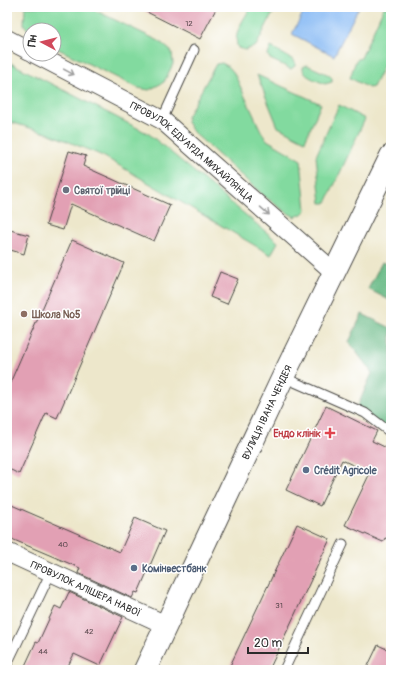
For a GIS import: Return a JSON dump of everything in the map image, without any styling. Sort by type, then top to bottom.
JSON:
[{"type":"main road","name":"ВУЛИЦЯ ІВАНА ЧЕНДЕЯ","points":[[145,670],[283,377],[391,156]]},
{"type":"street","points":[[7,40],[22,48]]},
{"type":"street","name":"ПРОВУЛОК ЕДУАРДА МИХАЙЛЯНЦА","points":[[50,62],[162,120],[334,272]]},
{"type":"street","name":"ПРОВУЛОК АЛІШЕРА НАВОЇ","points":[[7,552],[166,625]]},
{"type":"lane","points":[[162,120],[194,50]]},
{"type":"lane","points":[[283,377],[365,413],[391,433]]},
{"type":"lane","points":[[284,670],[343,544]]},
{"type":"lane","points":[[7,664],[51,572]]},
{"type":"green space","points":[[25,7],[88,7],[159,41],[172,52],[173,64],[164,82],[149,90],[138,88],[62,51],[62,22],[24,22]]},
{"type":"green space","points":[[251,7],[276,7],[256,46],[245,50],[238,48],[237,37],[242,22]]},
{"type":"green space","points":[[384,7],[391,7],[391,51],[373,87],[369,88],[350,78],[356,60],[361,58]]},
{"type":"green space","points":[[271,47],[295,61],[295,66],[291,69],[270,59],[268,55]]},
{"type":"green space","points":[[7,61],[149,134],[278,242],[271,255],[103,156],[50,134],[7,121]]},
{"type":"green space","points":[[222,63],[229,67],[234,73],[261,131],[267,140],[301,160],[306,210],[302,214],[295,217],[263,195],[193,132],[187,122],[187,117],[216,64]]},
{"type":"green space","points":[[307,65],[329,75],[332,78],[332,82],[325,84],[307,76],[303,70],[303,67]]},
{"type":"green space","points":[[257,75],[321,104],[305,141],[278,127]]},
{"type":"green space","points":[[339,105],[365,119],[326,203],[321,203],[316,156]]},
{"type":"green space","points":[[382,262],[391,266],[391,301],[368,289]]},
{"type":"green space","points":[[362,314],[391,328],[391,430],[355,412],[372,373],[349,342]]},
{"type":"water","points":[[306,7],[359,7],[334,56],[292,34]]},
{"type":"building","points":[[137,7],[217,7],[200,39]]},
{"type":"building","points":[[69,151],[86,156],[83,166],[170,205],[154,241],[71,204],[63,230],[46,225]]},
{"type":"building","points":[[10,230],[29,235],[24,254],[7,249],[7,240]]},
{"type":"building","points":[[72,240],[124,263],[57,418],[46,413],[19,474],[7,468],[7,390]]},
{"type":"building","points":[[220,272],[238,279],[227,304],[210,297]]},
{"type":"building","points":[[326,406],[377,431],[372,441],[391,450],[391,540],[385,538],[383,542],[345,525],[370,473],[342,460],[320,506],[286,490]]},
{"type":"building","points":[[7,503],[120,552],[135,518],[165,531],[138,593],[135,592],[132,598],[78,573],[80,568],[7,537]]},
{"type":"building","points":[[297,524],[330,539],[269,670],[228,670]]},
{"type":"building","points":[[69,592],[123,617],[100,666],[74,654],[66,670],[23,670],[36,642],[38,643],[55,606],[61,609]]},
{"type":"building","points":[[378,645],[391,651],[391,670],[366,670]]},
{"type":"place","name":"Святої трійці","points":[[66,190]]},
{"type":"place","name":"Школа №5","points":[[24,314]]},
{"type":"place","name":"Ендо клінік","points":[[330,433]]},
{"type":"place","name":"Crédit Agricole","points":[[306,470]]},
{"type":"place","name":"Комінвестбанк","points":[[134,568]]}]
